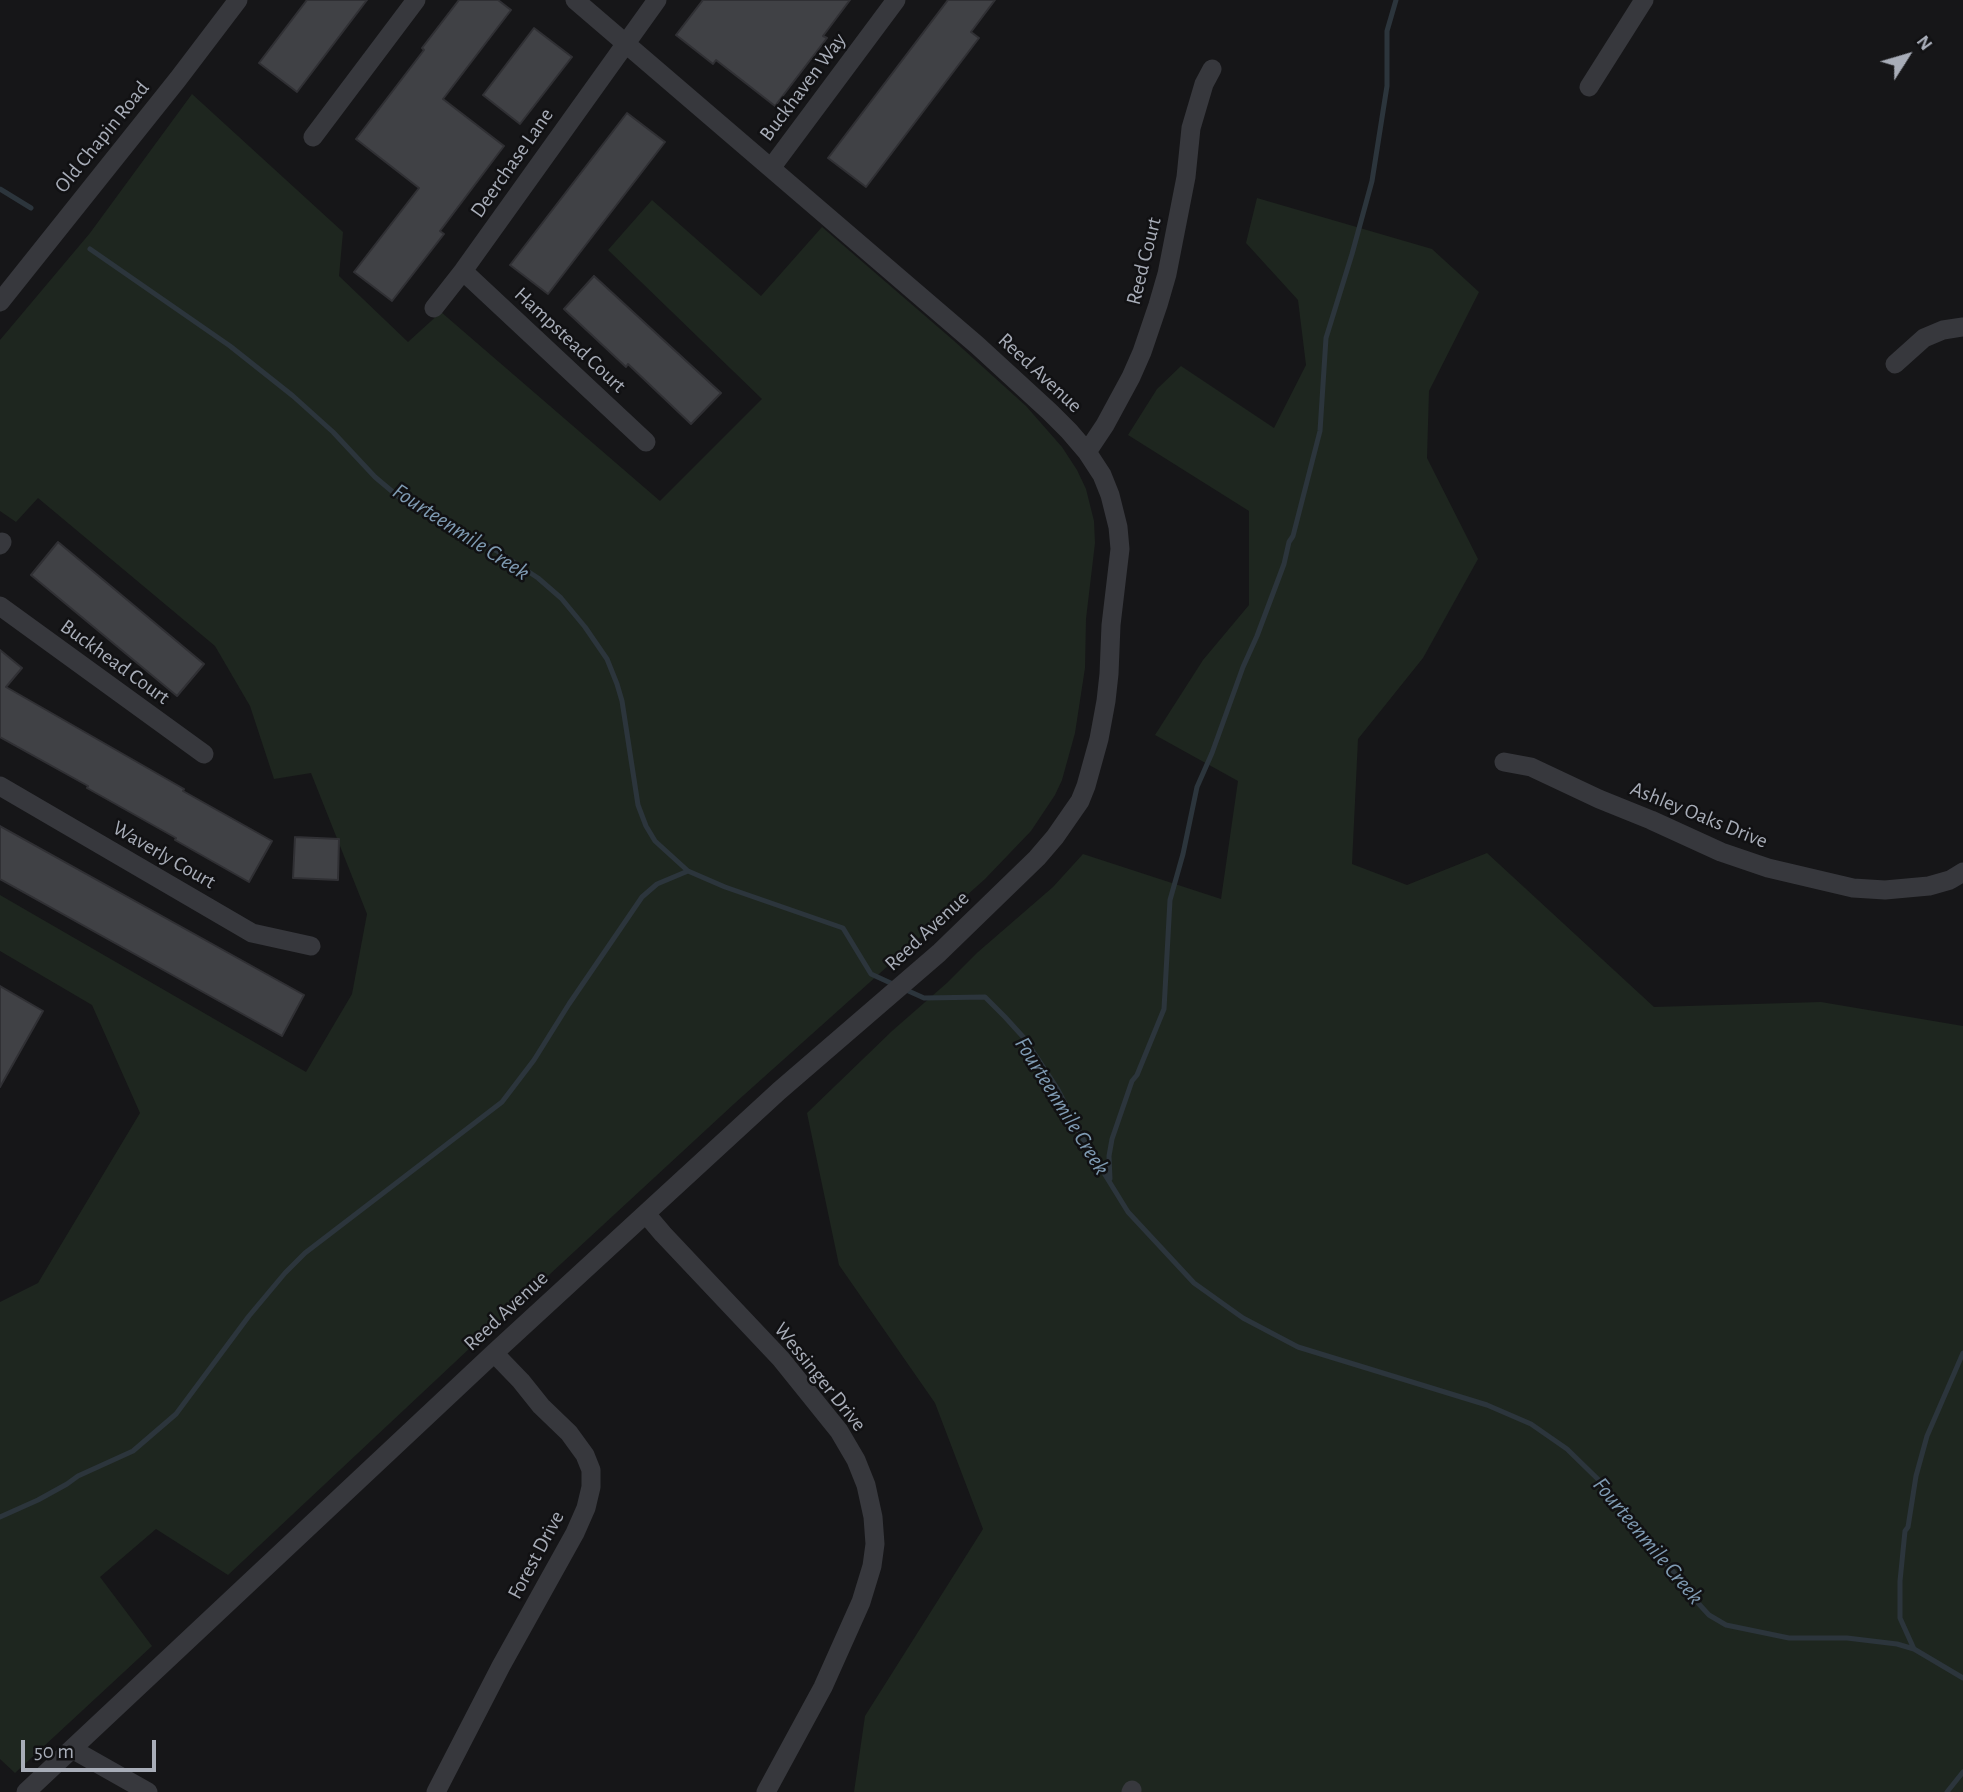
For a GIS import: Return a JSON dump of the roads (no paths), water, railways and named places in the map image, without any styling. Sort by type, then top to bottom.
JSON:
[{"type":"street","name":"Old Chapin Road","points":[[0,302],[238,0]]},
{"type":"street","points":[[313,137],[416,0]]},
{"type":"street","name":"Reed Avenue","points":[[26,1792],[494,1353],[779,1091],[939,953],[1037,858],[1080,801],[1086,786],[1107,701],[1111,625],[1120,549],[1118,527],[1102,475],[1087,452],[1050,412],[977,345],[575,0]]},
{"type":"street","name":"Deerchase Lane","points":[[434,308],[657,0]]},
{"type":"street","name":"Buckhaven Way","points":[[771,168],[896,0]]},
{"type":"street","points":[[1589,87],[1644,0]]},
{"type":"street","name":"Reed Court","points":[[1087,452],[1105,425],[1143,352],[1167,274],[1186,177],[1191,128],[1204,84],[1212,69]]},
{"type":"street","name":"Hampstead Court","points":[[463,271],[646,443]]},
{"type":"street","points":[[1895,364],[1924,338],[1943,330],[1963,327]]},
{"type":"street","name":"Buckhead Court","points":[[0,606],[204,754]]},
{"type":"street","name":"Ashley Oaks Drive","points":[[1504,762],[1531,767],[1721,852],[1768,868],[1853,888],[1885,890],[1929,886],[1950,880],[1963,872]]},
{"type":"street","name":"Waverly Court","points":[[0,786],[252,933],[312,946]]},
{"type":"street","name":"Wessinger Drive","points":[[646,1214],[781,1359],[839,1431],[856,1460],[866,1485],[873,1517],[875,1544],[872,1566],[861,1602],[823,1687],[766,1792]]},
{"type":"street","name":"Forest Drive","points":[[436,1792],[575,1533],[586,1508],[591,1487],[591,1470],[585,1455],[569,1433],[494,1353]]},
{"type":"street","points":[[72,1749],[122,1786],[148,1792]]},
{"type":"waterway","points":[[1110,1179],[1109,1156],[1112,1139],[1132,1081],[1137,1075],[1164,1009],[1170,900],[1197,787],[1284,564],[1320,431],[1326,338],[1372,181],[1387,86],[1387,31],[1396,0]]},
{"type":"waterway","name":"Fourteenmile Creek","points":[[0,189],[31,208]]},
{"type":"waterway","name":"Fourteenmile Creek","points":[[90,249],[230,346],[293,396],[400,498],[497,551],[538,578],[561,598],[607,659],[617,684],[638,805],[655,841],[688,871],[725,887],[843,928],[871,974],[895,985]]},
{"type":"waterway","points":[[0,1517],[133,1451],[176,1414],[249,1316],[305,1253],[502,1102],[534,1060],[642,897],[657,884],[688,871]]},
{"type":"waterway","name":"Fourteenmile Creek","points":[[904,989],[924,998],[985,997],[1025,1039],[1057,1088],[1083,1139],[1128,1212],[1194,1283],[1243,1318],[1298,1347],[1487,1405],[1531,1424],[1567,1449],[1609,1490],[1698,1603],[1709,1615],[1726,1625],[1789,1638],[1847,1638],[1897,1644],[1914,1649],[1963,1678]]},
{"type":"waterway","points":[[1914,1649],[1900,1618],[1900,1581],[1905,1531],[1927,1436],[1963,1353]]},
{"type":"waterway","points":[[1947,1792],[1963,1772]]}]
